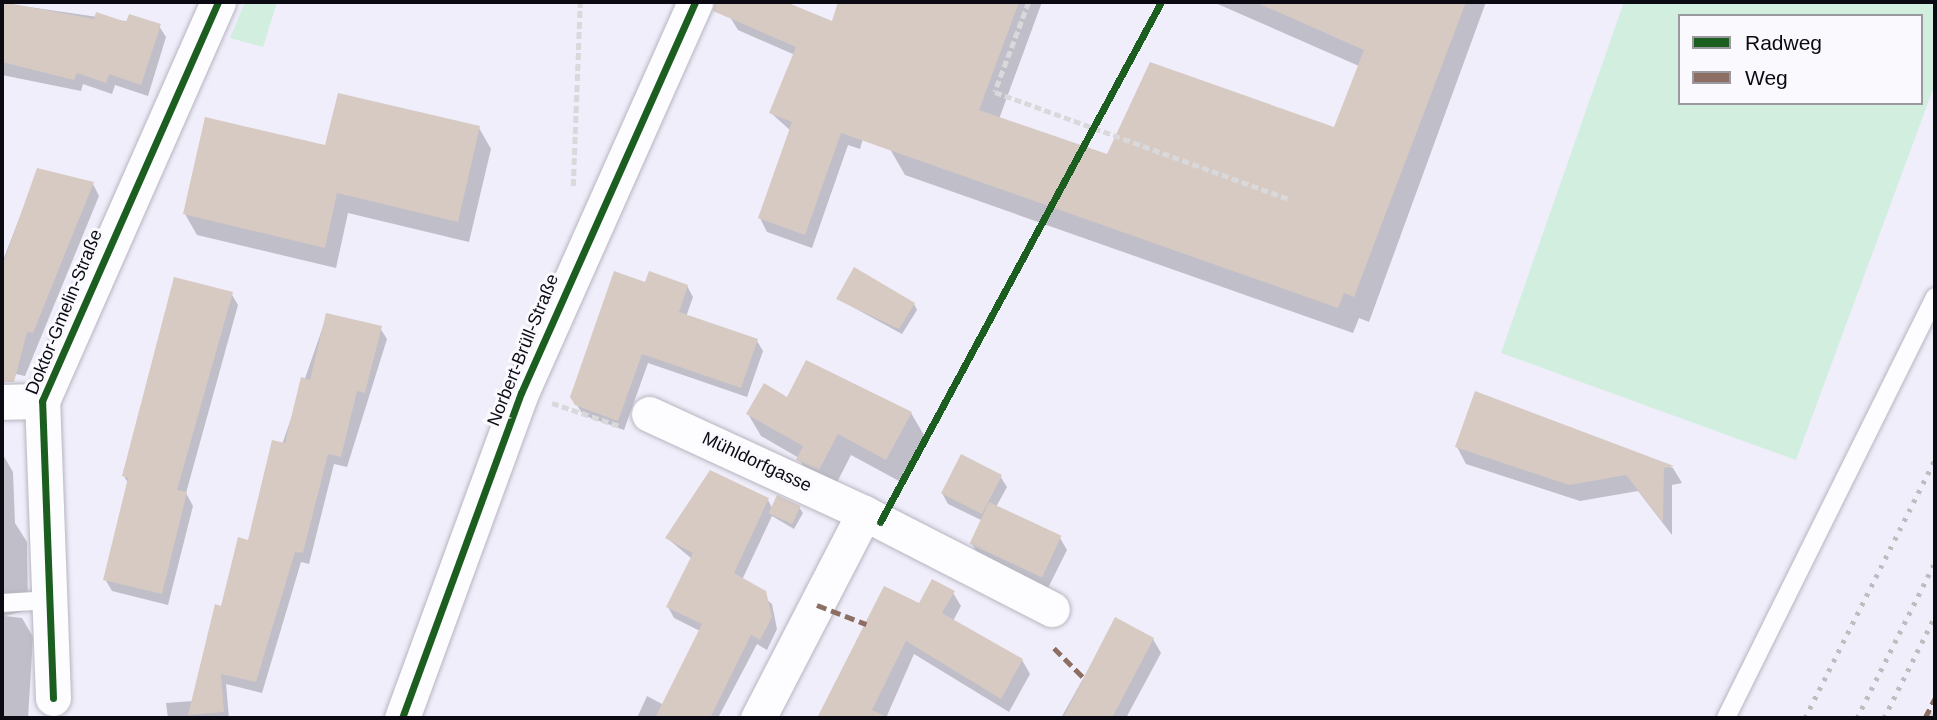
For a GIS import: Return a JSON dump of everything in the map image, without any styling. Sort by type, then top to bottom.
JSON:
[{"type":"street","name":"Doktor-Gmelin-Straße","points":[[53,698],[41,401],[218,2]]},
{"type":"street","name":"Norbert-Brüll-Straße","points":[[402,718],[521,393],[695,2]]},
{"type":"street","name":"Doktor-Gmelin-Straße","points":[[2,402],[41,401]]},
{"type":"street","name":"Mühldorfgasse","points":[[649,414],[864,513],[1052,609]]},
{"type":"street","points":[[758,718],[864,513]]},
{"type":"lane","points":[[1726,718],[1935,297]]},
{"type":"lane","points":[[2,603],[50,600]]},
{"type":"path","points":[[573,192],[580,2]]},
{"type":"path","points":[[1029,2],[995,92],[1291,200]]},
{"type":"path","points":[[573,410],[617,427],[649,414]]},
{"type":"path","points":[[1928,713],[1935,717]]},
{"type":"green space","points":[[245,2],[277,2],[263,47],[230,38]]},
{"type":"green space","points":[[1624,2],[1935,2],[1935,84],[1796,460],[1501,353]]},
{"type":"building","points":[[2,2],[94,19],[96,12],[126,22],[129,14],[161,24],[141,85],[109,74],[106,83],[77,73],[74,80],[2,62]]},
{"type":"building","points":[[715,2],[786,2],[832,21],[838,2],[1019,2],[979,110],[1107,154],[1150,62],[1334,127],[1364,50],[1255,2],[1466,2],[1354,297],[1344,293],[1338,308],[841,133],[805,235],[758,218],[792,122],[769,113],[796,47],[713,11]]},
{"type":"building","points":[[338,93],[480,126],[458,222],[337,193],[325,248],[183,214],[205,117],[325,145]]},
{"type":"building","points":[[37,168],[94,182],[33,333],[27,332],[14,382],[2,382],[2,267]]},
{"type":"building","points":[[854,267],[915,303],[899,329],[836,299]]},
{"type":"building","points":[[614,271],[645,282],[649,271],[688,285],[679,312],[758,339],[741,388],[642,354],[618,421],[575,405],[570,397]]},
{"type":"building","points":[[174,277],[233,292],[177,490],[187,492],[162,594],[103,580],[128,478],[122,476]]},
{"type":"building","points":[[326,313],[382,326],[365,393],[357,391],[341,457],[328,454],[303,553],[295,552],[256,682],[221,674],[224,712],[188,715],[215,604],[221,606],[238,537],[248,540],[272,440],[285,443],[301,377],[310,380]]},
{"type":"building","points":[[806,360],[912,412],[886,460],[838,434],[819,470],[796,460],[803,446],[746,414],[764,383],[787,397]]},
{"type":"building","points":[[1475,391],[1674,466],[1664,468],[1663,522],[1626,475],[1569,485],[1455,447]]},
{"type":"building","points":[[961,454],[1002,475],[982,514],[941,493]]},
{"type":"building","points":[[710,470],[769,498],[734,573],[766,591],[772,617],[760,640],[751,635],[710,718],[655,718],[702,624],[666,607],[693,553],[665,538]]},
{"type":"building","points":[[777,495],[801,506],[792,524],[769,513]]},
{"type":"building","points":[[989,502],[1062,536],[1042,577],[970,544]]},
{"type":"building","points":[[932,579],[955,591],[942,613],[1023,659],[1001,699],[906,641],[872,710],[889,718],[817,718],[884,586],[919,603]]},
{"type":"building","points":[[1115,617],[1154,638],[1112,718],[1063,718]]},
{"type":"railway","points":[[1805,718],[1935,459]]},
{"type":"railway","points":[[1857,718],[1935,562]]},
{"type":"railway","points":[[1884,718],[1935,616]]},
{"type":"marked path","points":[[817,605],[866,624]]},
{"type":"marked path","points":[[1054,648],[1084,678]]},
{"type":"marked path","points":[[1925,718],[1935,698]]},
{"type":"cycle path","points":[[53,698],[42,401],[218,2]]},
{"type":"cycle path","points":[[402,718],[521,393],[695,2]]},
{"type":"cycle path","points":[[880,522],[1161,2]]}]
